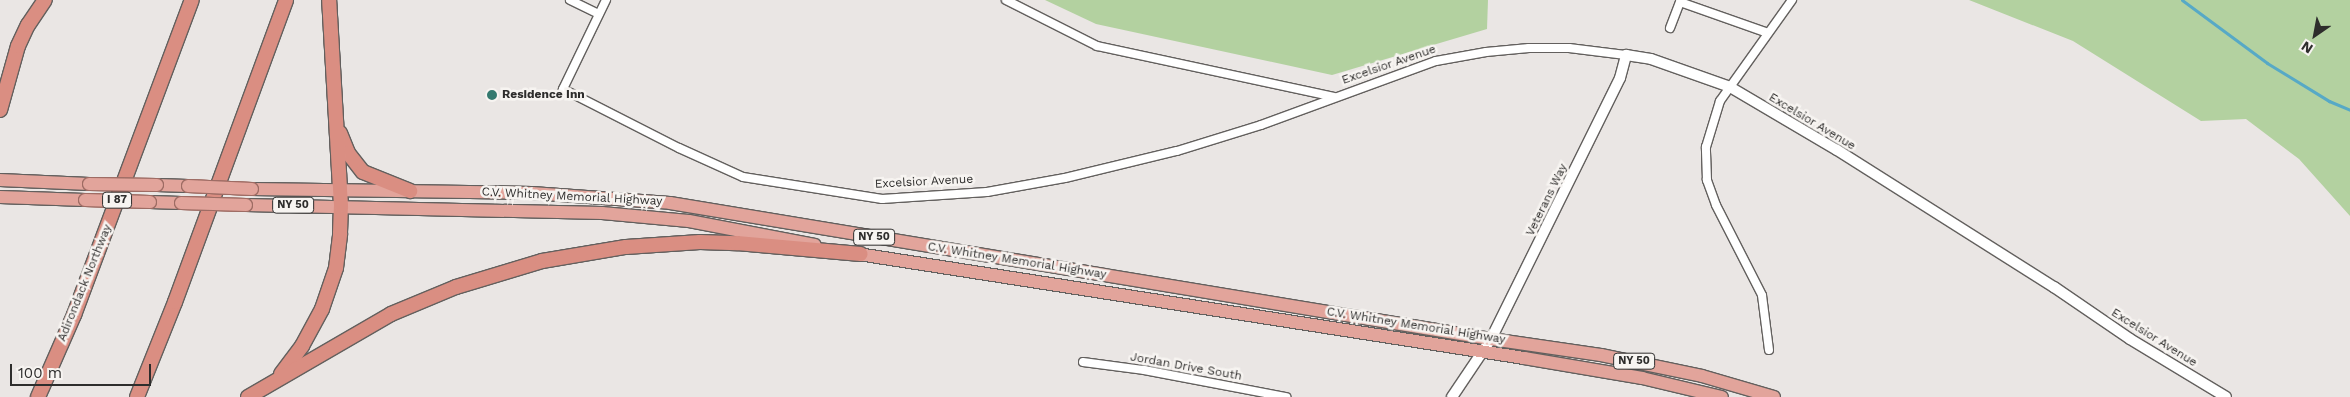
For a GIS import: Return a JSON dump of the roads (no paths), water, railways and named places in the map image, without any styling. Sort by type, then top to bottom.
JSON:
[{"type":"highway","points":[[0,110],[18,46],[28,25],[45,0]]},
{"type":"highway","name":"Adirondack Northway","points":[[38,397],[74,315],[192,0]]},
{"type":"highway","points":[[137,397],[175,302],[286,0]]},
{"type":"highway","points":[[278,378],[302,346],[330,289],[340,233],[341,206],[329,0]]},
{"type":"highway","points":[[335,118],[348,153],[363,172],[410,191]]},
{"type":"highway","name":"C.V. Whitney Memorial Highway","points":[[0,180],[252,189],[532,193],[670,203],[1491,339],[1653,364],[1774,397]]},
{"type":"highway","name":"C.V. Whitney Memorial Highway","points":[[0,197],[181,204],[551,211],[689,221],[860,254],[1079,287],[1642,378],[1722,397]]},
{"type":"highway","points":[[248,397],[371,325],[415,304],[473,281],[542,261],[618,248],[700,242],[737,242],[860,254]]},
{"type":"street","points":[[570,0],[599,14]]},
{"type":"street","name":"Excelsior Avenue","points":[[606,0],[563,89],[679,148],[743,177],[882,199],[987,192],[1065,178],[1177,151],[1261,125],[1436,61],[1486,52],[1529,48],[1569,48],[1651,59],[1730,87],[1836,150],[2054,287],[2130,339],[2226,397]]},
{"type":"street","name":"Excelsior Avenue","points":[[1006,0],[1097,46],[1334,97]]},
{"type":"street","points":[[1769,350],[1762,295],[1716,206],[1705,170],[1706,148],[1720,101],[1792,0]]},
{"type":"street","points":[[1670,28],[1680,1],[1768,33]]},
{"type":"street","name":"Veterans Way","points":[[1452,397],[1480,352],[1491,339],[1620,78],[1626,55]]},
{"type":"street","name":"Jordan Drive South","points":[[1083,362],[1144,370],[1285,397]]},
{"type":"waterway","points":[[2182,0],[2267,63],[2329,101],[2350,110]]},
{"type":"place","name":"Residence Inn","points":[[492,95]]}]
